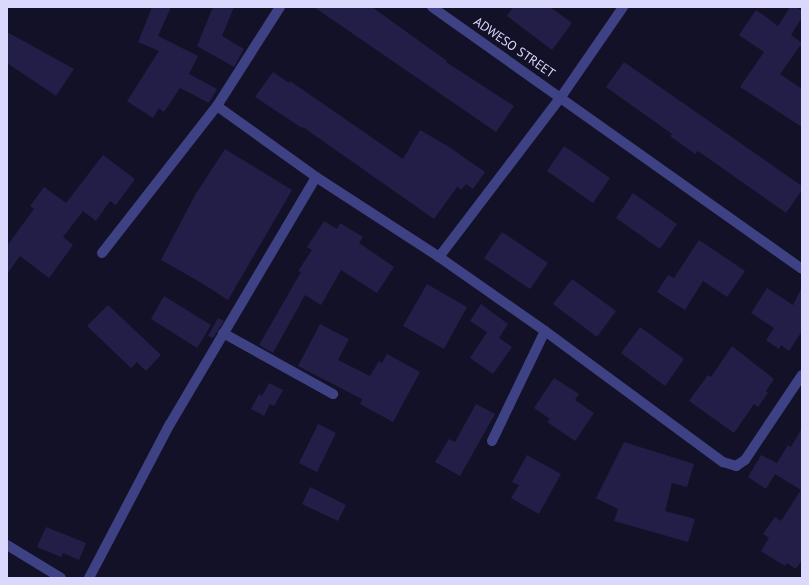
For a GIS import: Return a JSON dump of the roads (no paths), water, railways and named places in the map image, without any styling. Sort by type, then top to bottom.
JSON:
[{"type":"street","points":[[102,253],[217,106],[280,7]]},
{"type":"street","name":"ADWESO STREET","points":[[432,7],[802,269]]},
{"type":"street","points":[[439,257],[561,97],[623,7]]},
{"type":"street","points":[[217,106],[316,177],[439,257],[545,331],[723,462],[736,466],[745,460],[802,375]]},
{"type":"street","points":[[89,578],[170,424],[316,177]]},
{"type":"street","points":[[492,441],[545,331]]},
{"type":"street","points":[[223,333],[333,394]]},
{"type":"street","points":[[7,545],[61,578]]}]
